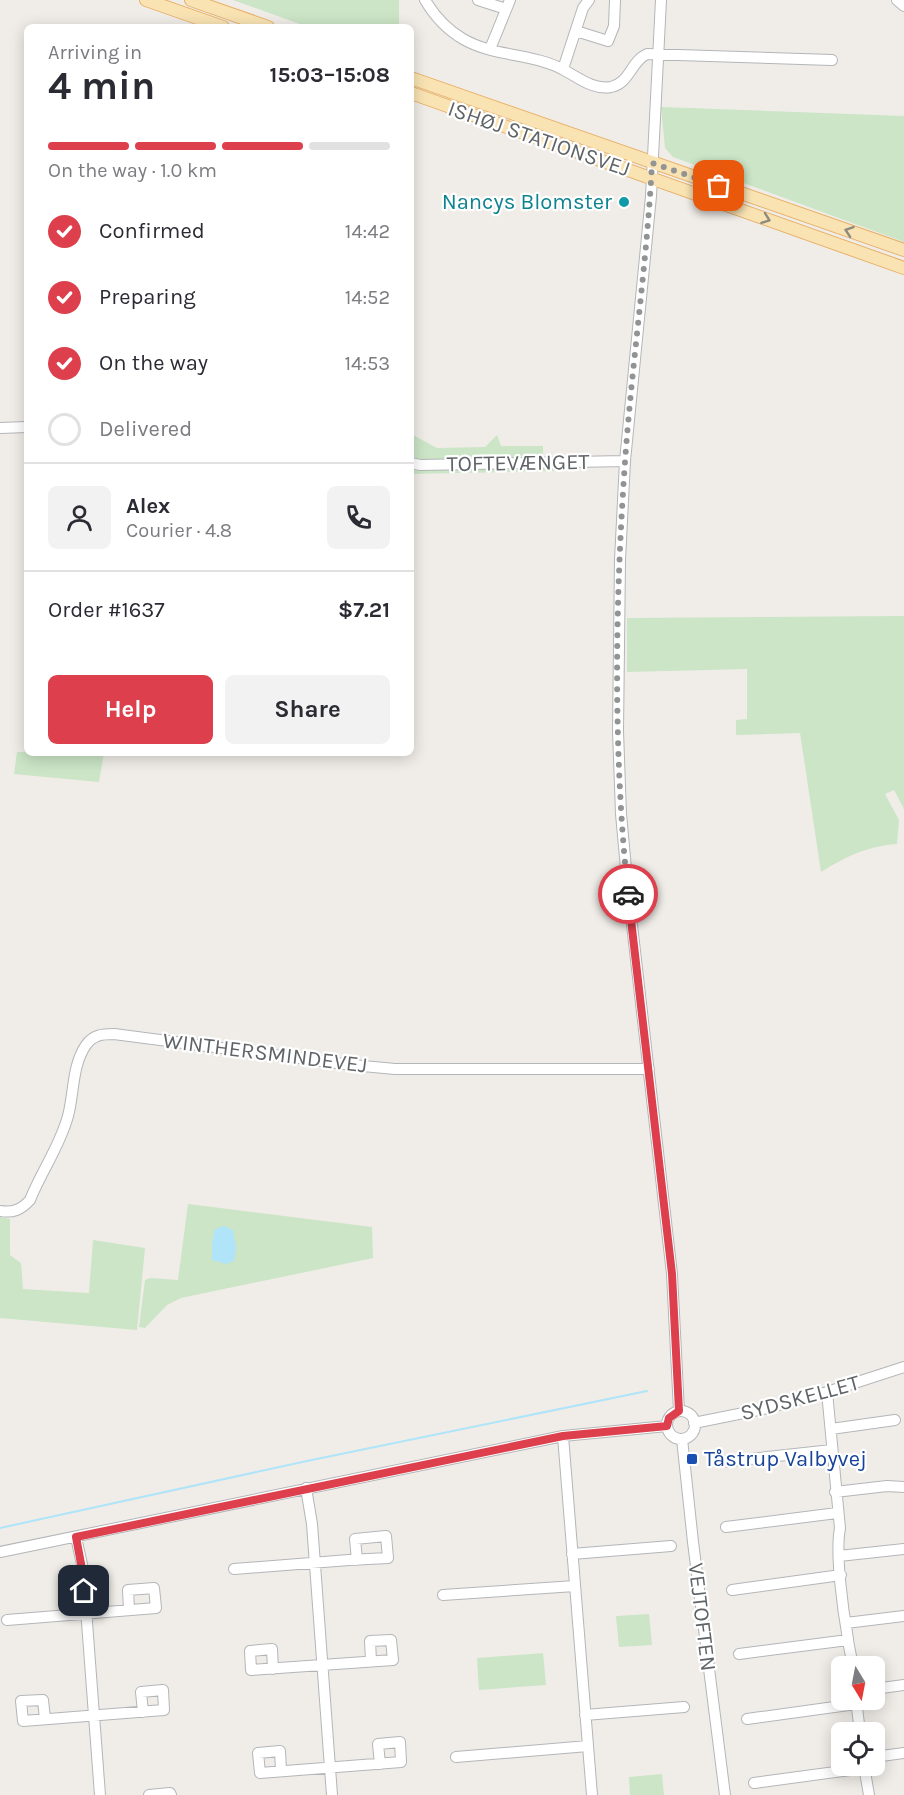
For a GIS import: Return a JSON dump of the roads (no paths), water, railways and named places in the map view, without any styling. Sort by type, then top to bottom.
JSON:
[{"type":"main road","points":[[146,0],[214,24]]},
{"type":"main road","points":[[191,0],[259,24]]},
{"type":"main road","name":"ISHØJ STATIONSVEJ","points":[[414,79],[904,250]]},
{"type":"main road","name":"ISHØJ STATIONSVEJ","points":[[414,94],[904,268]]},
{"type":"street","points":[[425,0],[440,22],[468,42],[490,50],[541,60],[563,69],[588,84],[601,87],[619,84],[641,56],[647,54],[832,60]]},
{"type":"street","points":[[478,0],[508,4],[490,50]]},
{"type":"street","points":[[563,69],[583,8],[589,0]]},
{"type":"street","points":[[576,31],[608,41],[614,26],[615,0]]},
{"type":"street","points":[[661,0],[652,178],[625,461],[618,677],[621,814],[672,1274],[679,1411]]},
{"type":"street","points":[[897,0],[904,6]]},
{"type":"street","points":[[0,428],[24,427]]},
{"type":"street","name":"TOFTEVÆNGET","points":[[414,464],[625,461]]},
{"type":"street","name":"WINTHERSMINDEVEJ","points":[[0,1211],[17,1210],[24,1207],[30,1200],[61,1136],[68,1116],[79,1059],[87,1042],[95,1036],[114,1034],[395,1069],[649,1069]]},
{"type":"street","name":"SYDSKELLET","points":[[694,1423],[739,1415],[827,1392],[904,1366]]},
{"type":"street","points":[[827,1392],[840,1528],[837,1545],[852,1656]]},
{"type":"street","points":[[679,1411],[687,1413],[694,1423],[691,1434],[682,1439],[674,1437],[667,1426],[669,1418],[679,1411]]},
{"type":"street","points":[[831,1429],[895,1420]]},
{"type":"street","points":[[0,1552],[563,1436],[667,1426]]},
{"type":"street","points":[[563,1436],[592,1795]]},
{"type":"street","name":"VEJTOFTEN","points":[[682,1439],[692,1540],[725,1795]]},
{"type":"street","points":[[723,1462],[832,1450]]},
{"type":"street","points":[[835,1492],[887,1486],[904,1487]]},
{"type":"street","points":[[306,1488],[312,1524],[332,1795]]},
{"type":"street","points":[[726,1527],[837,1513]]},
{"type":"street","points":[[76,1537],[82,1569],[100,1795]]},
{"type":"street","points":[[572,1554],[671,1546]]},
{"type":"street","points":[[839,1556],[904,1549]]},
{"type":"street","points":[[234,1569],[357,1560]]},
{"type":"street","points":[[732,1590],[841,1575]]},
{"type":"street","points":[[443,1595],[575,1586]]},
{"type":"street","points":[[7,1620],[129,1610]]},
{"type":"street","points":[[846,1623],[904,1616]]},
{"type":"street","points":[[739,1654],[848,1640]]},
{"type":"street","points":[[273,1669],[371,1661]]},
{"type":"street","points":[[885,1688],[904,1685]]},
{"type":"street","points":[[747,1719],[831,1706]]},
{"type":"street","points":[[585,1715],[684,1707]]},
{"type":"street","points":[[45,1719],[143,1712]]},
{"type":"street","points":[[456,1757],[588,1746]]},
{"type":"street","points":[[885,1756],[904,1753]]},
{"type":"street","points":[[281,1771],[380,1764]]},
{"type":"street","points":[[754,1783],[831,1772]]},
{"type":"street","points":[[866,1776],[869,1795]]},
{"type":"street","points":[[149,1795],[170,1793],[171,1795]]},
{"type":"water","points":[[224,1226],[233,1230],[236,1248],[234,1261],[226,1264],[212,1260],[215,1229]]},
{"type":"waterway","points":[[0,1528],[307,1461],[647,1391]]},
{"type":"place","name":"Nancys Blomster","points":[[624,202]]},
{"type":"place","name":"Tåstrup Valbyvej","points":[[692,1459]]}]
